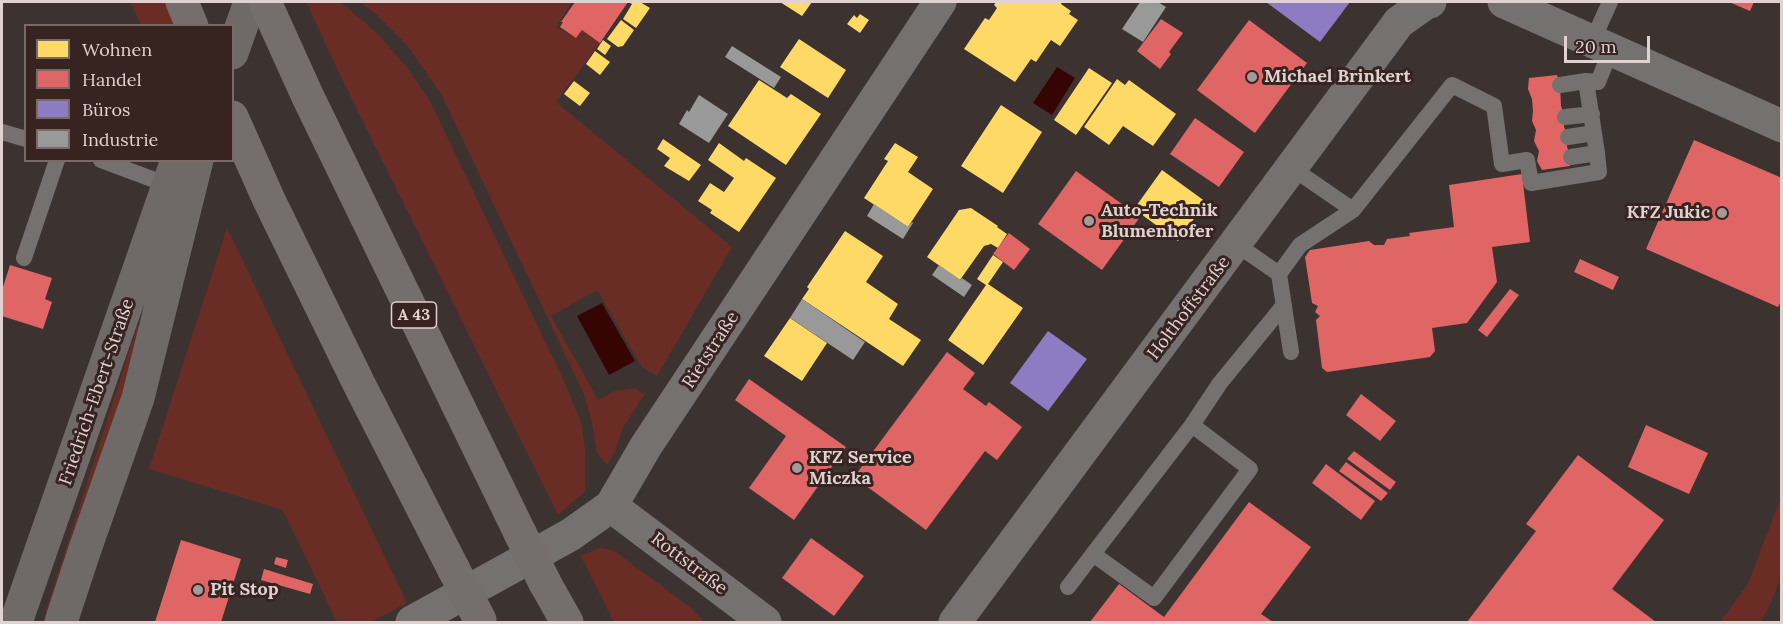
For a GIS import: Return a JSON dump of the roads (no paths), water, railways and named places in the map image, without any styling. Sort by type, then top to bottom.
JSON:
[{"type":"highway","points":[[182,2],[191,24]]},
{"type":"highway","name":"A 43","points":[[265,2],[308,97],[520,533],[567,622]]},
{"type":"highway","points":[[234,121],[269,200],[359,384],[480,621]]},
{"type":"main road","points":[[222,24],[229,2]]},
{"type":"main road","points":[[234,47],[250,2]]},
{"type":"main road","name":"Friedrich-Ebert-Straße","points":[[62,622],[138,398],[197,162]]},
{"type":"main road","name":"Friedrich-Ebert-Straße","points":[[16,622],[172,173]]},
{"type":"street","name":"Rietstraße","points":[[412,622],[570,535],[611,506],[646,446],[940,2]]},
{"type":"street","name":"Holthoffstraße","points":[[955,622],[1400,22],[1430,2]]},
{"type":"street","points":[[1504,2],[1782,126]]},
{"type":"street","name":"Rottstraße","points":[[611,506],[765,622]]},
{"type":"lane","points":[[1560,85],[1598,81],[1601,46],[1610,2]]},
{"type":"lane","points":[[1291,352],[1279,274],[1300,244],[1353,210],[1452,85],[1494,106],[1502,164],[1527,160],[1531,183],[1599,172],[1586,81]]},
{"type":"lane","points":[[1565,117],[1592,114]]},
{"type":"lane","points":[[2,132],[24,138]]},
{"type":"lane","points":[[1568,137],[1594,133]]},
{"type":"lane","points":[[1571,157],[1597,153]]},
{"type":"lane","points":[[24,258],[56,162]]},
{"type":"lane","points":[[112,162],[172,173]]},
{"type":"lane","points":[[1292,168],[1353,210]]},
{"type":"lane","points":[[1236,244],[1279,274]]},
{"type":"lane","points":[[1068,587],[1192,425],[1220,383],[1284,305]]},
{"type":"lane","points":[[1093,554],[1154,598],[1250,469],[1192,425]]},
{"type":"place","name":"Michael Brinkert","points":[[1252,77]]},
{"type":"place","name":"KFZ Jukic","points":[[1722,213]]},
{"type":"place","name":"Auto-Technik Blumenhofer","points":[[1089,221]]},
{"type":"place","name":"KFZ Service Miczka","points":[[797,468]]},
{"type":"place","name":"Pit Stop","points":[[198,590]]}]
